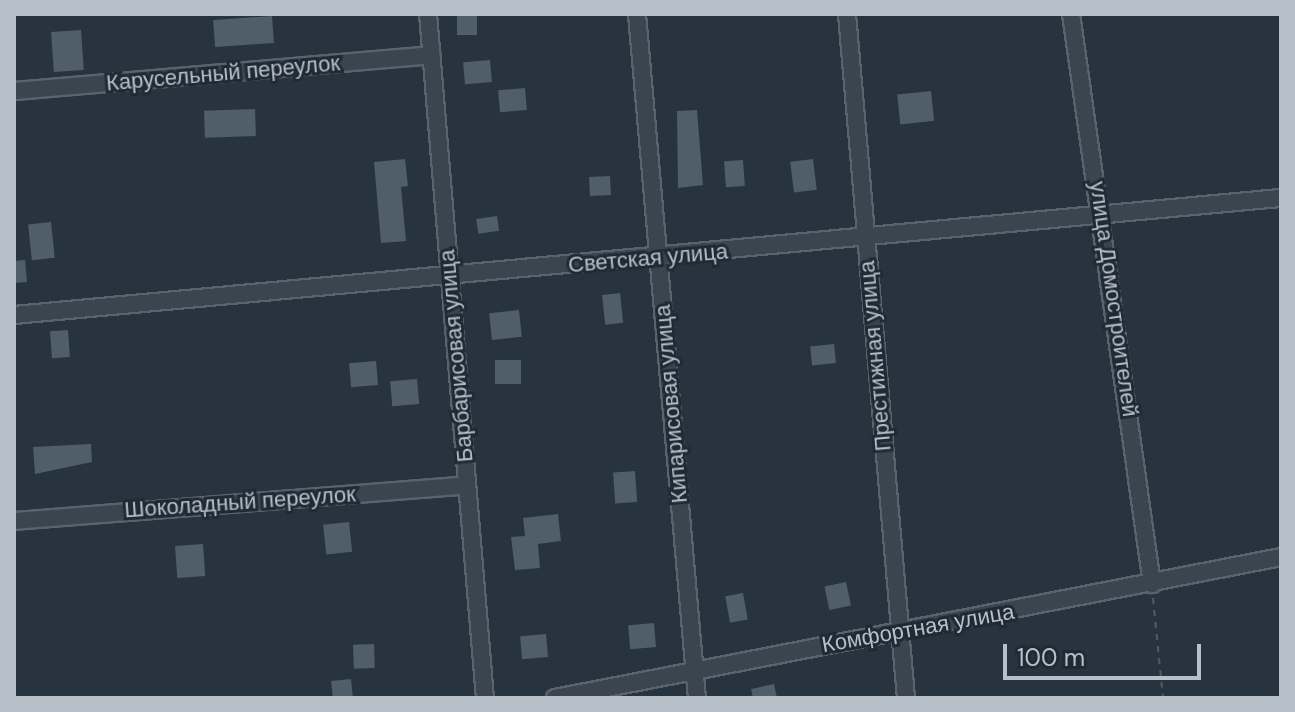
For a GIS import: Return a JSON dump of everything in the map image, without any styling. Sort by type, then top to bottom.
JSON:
[{"type":"street","name":"Барбарисовая улица","points":[[428,14],[485,698]]},
{"type":"street","name":"Кипарисовая улица","points":[[637,14],[697,698]]},
{"type":"street","name":"Престижная улица","points":[[847,14],[906,698]]},
{"type":"street","name":"улица Домостроителей","points":[[1071,14],[1103,214],[1152,584]]},
{"type":"street","name":"Карусельный переулок","points":[[14,91],[431,55]]},
{"type":"street","name":"Светская улица","points":[[14,315],[1281,198]]},
{"type":"street","name":"Шоколадный переулок","points":[[14,521],[467,485]]},
{"type":"street","name":"Комфортная улица","points":[[555,698],[812,646],[899,634],[1281,557]]},
{"type":"path","points":[[1152,584],[1163,698]]},
{"type":"building","points":[[457,14],[477,14],[477,35],[457,35]]},
{"type":"building","points":[[272,16],[274,43],[215,47],[213,20]]},
{"type":"building","points":[[81,30],[84,70],[54,72],[51,32]]},
{"type":"building","points":[[490,60],[492,82],[465,84],[463,62]]},
{"type":"building","points":[[525,88],[527,110],[500,112],[498,90]]},
{"type":"building","points":[[931,91],[934,121],[900,124],[897,95]]},
{"type":"building","points":[[255,109],[256,136],[205,138],[204,111]]},
{"type":"building","points":[[697,110],[703,185],[678,188],[677,111]]},
{"type":"building","points":[[405,159],[408,186],[401,187],[406,241],[381,243],[374,162]]},
{"type":"building","points":[[813,159],[817,190],[794,193],[790,162]]},
{"type":"building","points":[[743,160],[745,186],[726,187],[724,161]]},
{"type":"building","points":[[610,176],[611,195],[590,196],[589,177]]},
{"type":"building","points":[[497,216],[499,231],[478,234],[476,219]]},
{"type":"building","points":[[51,222],[55,258],[32,260],[28,224]]},
{"type":"building","points":[[25,260],[27,282],[14,283],[14,261]]},
{"type":"building","points":[[620,293],[623,323],[605,325],[602,295]]},
{"type":"building","points":[[519,310],[522,337],[492,340],[489,313]]},
{"type":"building","points":[[68,330],[70,357],[52,358],[50,331]]},
{"type":"building","points":[[834,344],[836,363],[812,365],[810,347]]},
{"type":"building","points":[[495,360],[521,360],[521,384],[495,384]]},
{"type":"building","points":[[376,361],[378,385],[351,387],[349,363]]},
{"type":"building","points":[[417,379],[419,404],[392,406],[390,381]]},
{"type":"building","points":[[91,444],[92,462],[35,474],[33,447]]},
{"type":"building","points":[[635,471],[637,502],[615,503],[613,473]]},
{"type":"building","points":[[558,514],[561,541],[538,544],[540,568],[515,570],[511,537],[525,536],[523,518]]},
{"type":"building","points":[[349,522],[352,552],[326,555],[323,525]]},
{"type":"building","points":[[203,544],[205,576],[177,578],[175,546]]},
{"type":"building","points":[[846,582],[851,605],[829,610],[824,587]]},
{"type":"building","points":[[743,593],[748,620],[730,623],[725,596]]},
{"type":"building","points":[[654,623],[656,647],[630,649],[628,625]]},
{"type":"building","points":[[546,634],[548,657],[522,659],[520,636]]},
{"type":"building","points":[[374,644],[375,668],[354,669],[353,645]]},
{"type":"building","points":[[351,679],[353,698],[333,698],[331,681]]},
{"type":"building","points":[[774,684],[777,698],[753,698],[751,689]]}]
